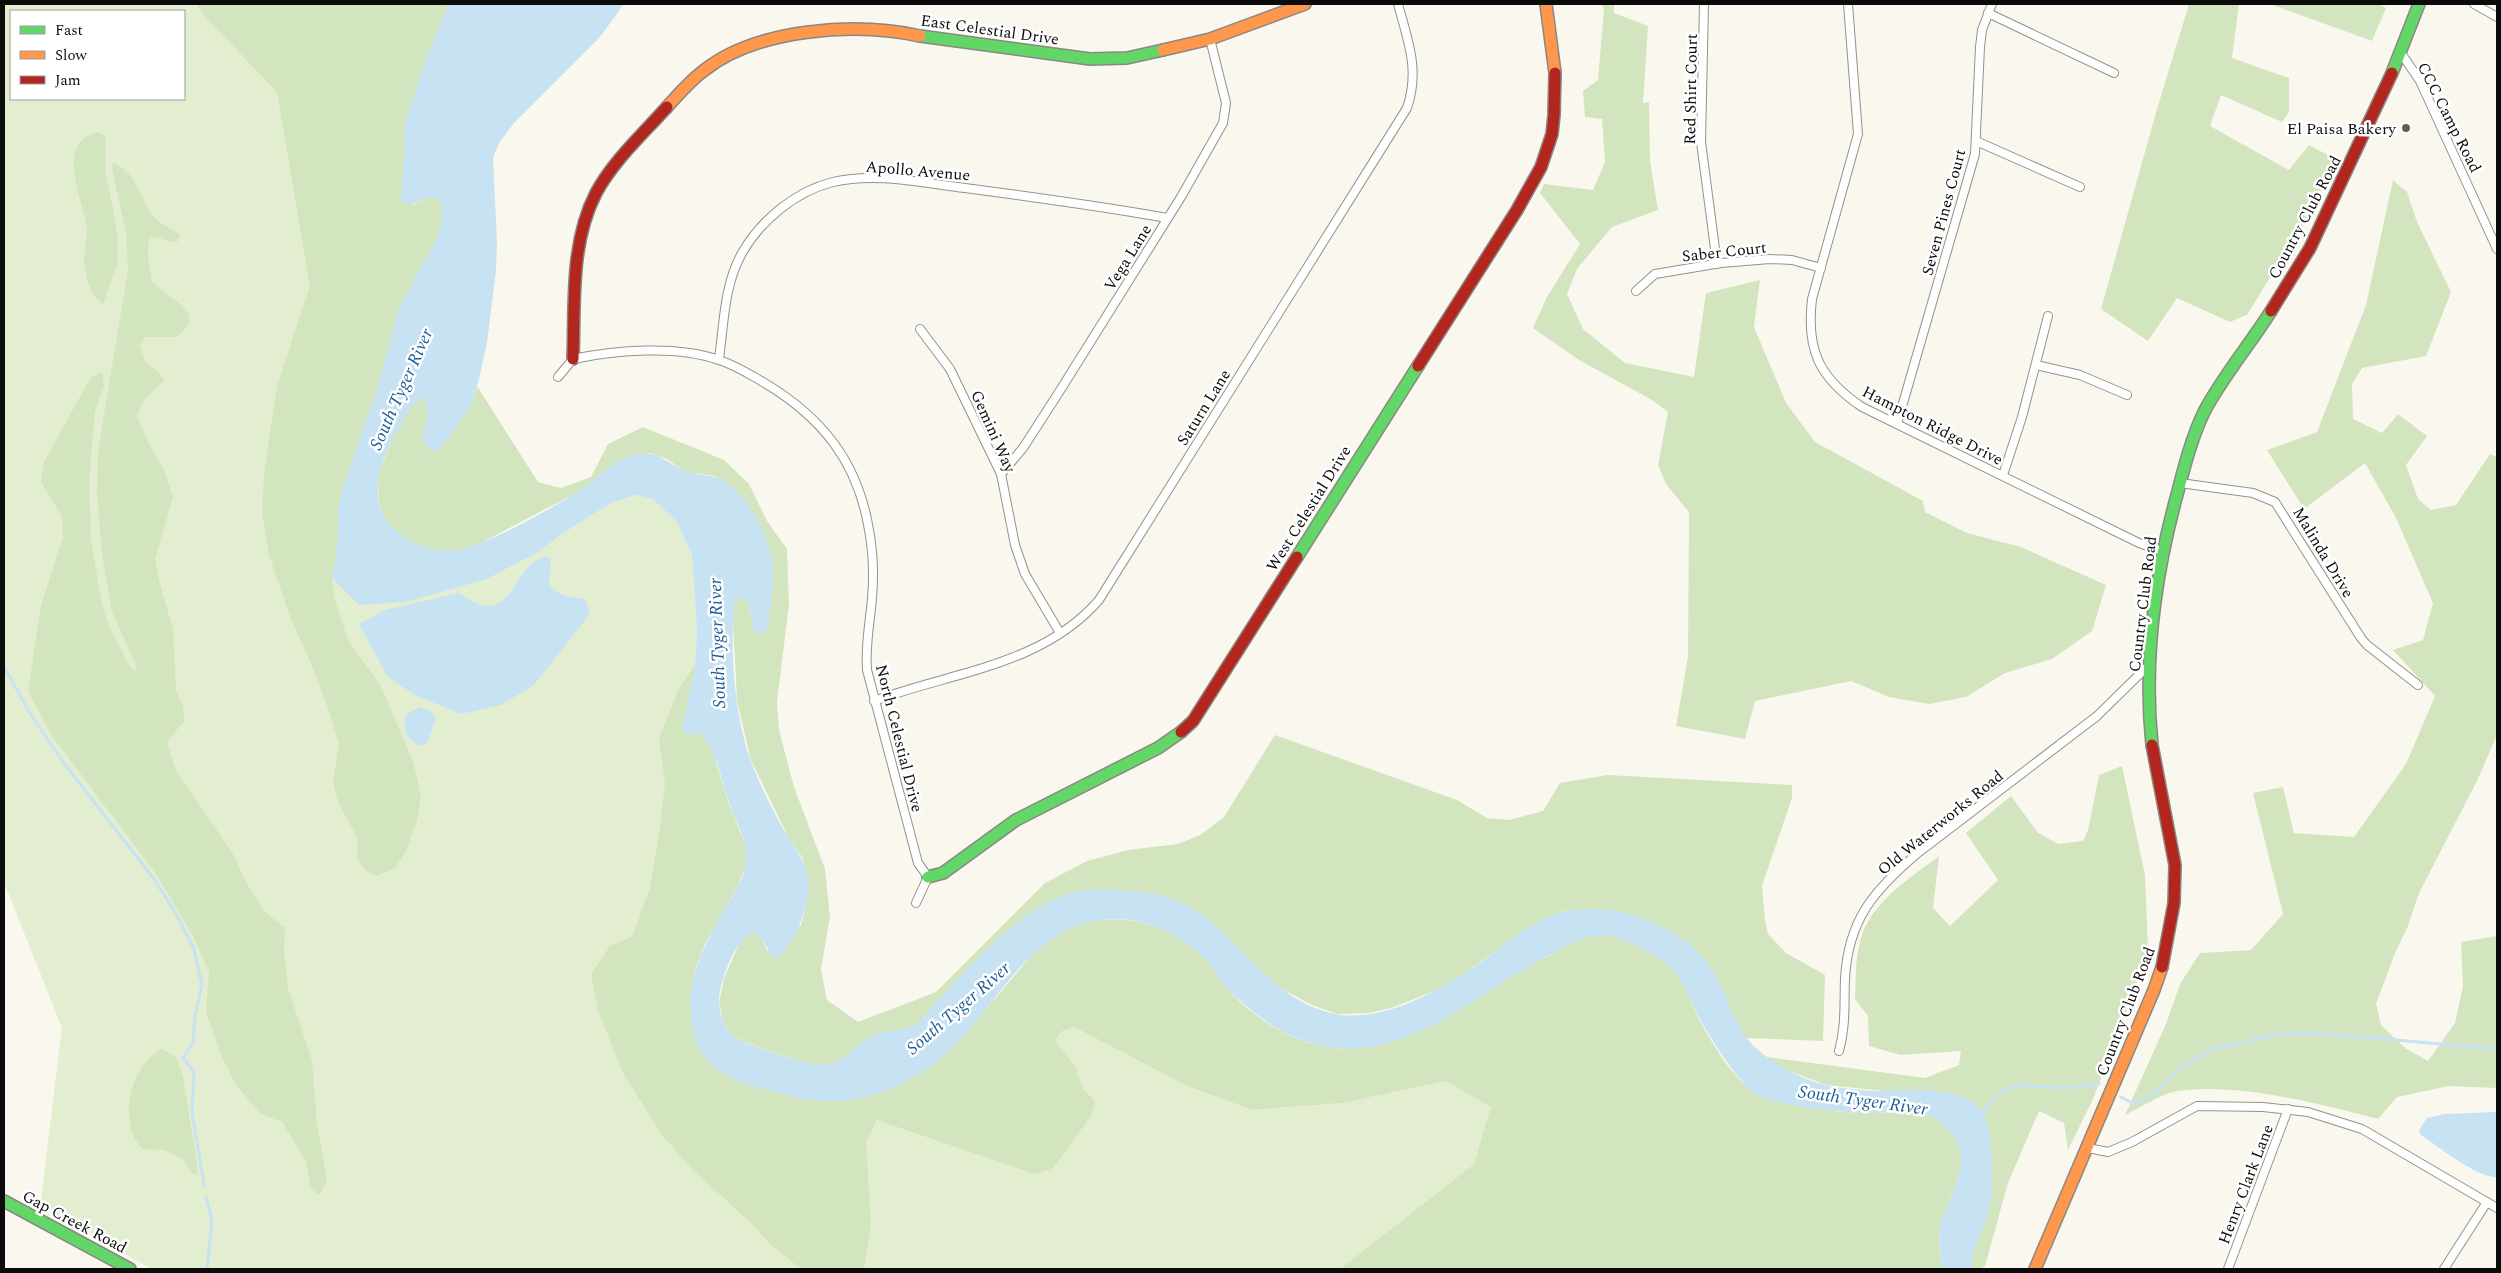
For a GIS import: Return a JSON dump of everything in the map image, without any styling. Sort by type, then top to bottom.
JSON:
[{"type":"street","name":"East Celestial Drive","points":[[573,359],[578,249],[589,208],[597,191],[618,161],[678,95],[703,71],[733,53],[788,34],[840,29],[897,32],[936,40],[1090,59],[1145,56],[1210,39],[1305,4]]},
{"type":"street","name":"Saturn Lane","points":[[874,702],[928,682],[1003,662],[1030,652],[1075,624],[1099,600],[1407,108],[1414,78],[1413,63],[1398,4]]},
{"type":"street","name":"West Celestial Drive","points":[[928,877],[944,873],[1016,820],[1158,748],[1177,736],[1193,721],[1517,210],[1538,173],[1547,154],[1552,131],[1556,86],[1555,63],[1546,4]]},
{"type":"street","name":"Red Shirt Court","points":[[1704,4],[1701,142],[1717,264]]},
{"type":"street","name":"Hampton Ridge Drive","points":[[1848,4],[1858,134],[1812,299],[1810,322],[1813,346],[1822,369],[1845,396],[1862,407],[2139,543],[2162,551]]},
{"type":"street","name":"Seven Pines Court","points":[[1897,424],[1975,154],[1980,47],[1992,4]]},
{"type":"street","name":"Country Club Road","points":[[2034,1269],[2088,1148],[2154,990],[2166,953],[2174,903],[2174,865],[2154,765],[2150,727],[2148,666],[2162,551],[2191,444],[2205,411],[2270,313],[2310,248],[2340,188],[2401,53],[2419,4]]},
{"type":"street","points":[[2474,4],[2497,17]]},
{"type":"street","points":[[1988,13],[2114,73]]},
{"type":"street","name":"Vega Lane","points":[[1001,474],[1023,448],[1167,218],[1223,123],[1226,103],[1210,39]]},
{"type":"street","name":"CCC Camp Road","points":[[2401,53],[2420,81],[2497,249]]},
{"type":"street","points":[[1976,141],[2080,188]]},
{"type":"street","name":"Apollo Avenue","points":[[719,359],[730,283],[743,252],[778,211],[801,195],[821,186],[858,178],[910,180],[1107,207],[1167,218]]},
{"type":"street","name":"Saber Court","points":[[1636,291],[1655,274],[1717,264],[1770,259],[1792,260],[1821,268]]},
{"type":"street","points":[[2003,475],[2036,365],[2048,316]]},
{"type":"street","name":"Gemini Way","points":[[920,329],[950,369],[1001,474],[1015,545],[1025,574],[1060,634]]},
{"type":"street","name":"North Celestial Drive","points":[[573,359],[635,351],[684,353],[719,359],[752,375],[799,406],[842,452],[866,513],[872,545],[872,599],[866,645],[867,670],[918,863],[928,877]]},
{"type":"street","points":[[558,377],[573,359]]},
{"type":"street","points":[[2036,365],[2080,375],[2127,395]]},
{"type":"street","name":"Malinda Drive","points":[[2180,483],[2253,493],[2275,502],[2361,638],[2367,645],[2418,685]]},
{"type":"street","name":"Old Waterworks Road","points":[[1839,1050],[1845,1021],[1845,976],[1848,947],[1858,919],[1869,900],[1889,878],[1919,852],[2110,705],[2148,666]]},
{"type":"street","points":[[916,903],[928,877]]},
{"type":"street","points":[[2088,1148],[2108,1152],[2132,1142],[2197,1106],[2288,1109],[2324,1116],[2362,1129],[2497,1208]]},
{"type":"street","name":"Henry Clark Lane","points":[[2228,1269],[2288,1109]]},
{"type":"street","name":"Gap Creek Road","points":[[4,1201],[130,1269]]},
{"type":"street","points":[[2444,1269],[2487,1202]]},
{"type":"green space","points":[[4,4],[449,4],[438,35],[487,579],[537,553],[562,534],[611,503],[636,495],[653,499],[676,521],[692,555],[697,631],[695,665],[695,1040],[984,1010],[1074,1027],[1187,1086],[1252,1110],[1342,1103],[1446,1081],[1492,1107],[1474,1164],[1340,1269],[152,1269],[40,1207],[62,1028],[4,882]]},
{"type":"green space","points":[[197,4],[449,4],[424,65],[406,120],[401,199],[413,205],[431,197],[441,201],[442,216],[438,236],[400,306],[378,386],[343,487],[338,509],[339,533],[332,578],[334,597],[348,640],[382,688],[413,762],[421,795],[417,821],[405,853],[395,868],[377,876],[365,870],[357,857],[358,839],[338,802],[333,781],[339,744],[329,711],[313,668],[291,619],[269,555],[262,513],[264,474],[277,386],[310,286],[277,92],[200,11]]},
{"type":"green space","points":[[1602,4],[1614,4],[1614,13],[1648,26],[1643,103],[1649,102],[1650,161],[1658,210],[1612,227],[1577,269],[1567,294],[1583,329],[1625,363],[1694,377],[1706,293],[1760,280],[1754,327],[1786,403],[1815,442],[1923,501],[1925,512],[1967,533],[2021,547],[2106,585],[2092,631],[2052,659],[2005,673],[1966,697],[1929,704],[1889,697],[1851,681],[1755,701],[1745,739],[1676,726],[1688,657],[1689,512],[1666,484],[1658,465],[1668,412],[1652,400],[1579,360],[1533,328],[1547,297],[1580,244],[1540,193],[1544,184],[1593,190],[1605,162],[1602,119],[1585,117],[1583,91],[1598,80],[1604,10]]},
{"type":"green space","points":[[2189,4],[2239,4],[2232,58],[2289,78],[2289,112],[2282,122],[2221,95],[2210,126],[2289,170],[2309,145],[2337,160],[2307,217],[2247,315],[2230,322],[2177,298],[2148,341],[2101,309],[2157,109]]},
{"type":"green space","points":[[2270,4],[2379,4],[2386,8],[2372,41]]},
{"type":"green space","points":[[99,132],[106,137],[105,168],[117,232],[118,262],[103,304],[93,294],[85,273],[84,258],[87,228],[74,172],[74,159],[77,147],[85,138]]},
{"type":"green space","points":[[113,163],[122,167],[128,173],[158,221],[180,236],[177,242],[149,237],[148,256],[152,282],[179,303],[189,315],[188,325],[177,337],[145,337],[140,345],[145,362],[159,372],[164,380],[144,400],[137,416],[149,444],[164,470],[173,497],[155,559],[173,629],[176,691],[183,707],[184,721],[167,742],[176,771],[232,852],[248,886],[265,912],[285,928],[284,953],[288,988],[312,1061],[317,1125],[327,1179],[320,1195],[311,1189],[306,1161],[282,1122],[261,1114],[236,1085],[222,1057],[206,1012],[209,971],[192,934],[156,874],[52,736],[28,691],[41,606],[63,537],[62,516],[41,482],[44,462],[91,377],[102,372],[104,385],[95,412],[89,480],[91,539],[102,604],[109,626],[130,667],[135,670],[137,667],[112,612],[102,555],[97,492],[98,452],[128,271],[126,233],[112,168]]},
{"type":"green space","points":[[2393,180],[2407,192],[2417,222],[2451,292],[2426,356],[2362,368],[2352,384],[2353,419],[2382,433],[2398,414],[2427,436],[2406,465],[2418,499],[2431,510],[2456,505],[2490,454],[2497,457],[2497,735],[2477,781],[2419,893],[2408,926],[2395,953],[2376,1004],[2381,1025],[2405,1048],[2428,1061],[2455,1023],[2463,986],[2461,942],[2497,936],[2497,1088],[2449,1086],[2397,1097],[2378,1119],[2305,1101],[2227,1089],[2172,1092],[2125,1115],[2166,1024],[2180,984],[2200,953],[2251,950],[2283,914],[2253,793],[2283,787],[2294,833],[2354,837],[2406,764],[2435,696],[2393,650],[2423,640],[2433,603],[2396,518],[2365,463],[2304,509],[2267,450],[2317,432],[2366,305]]},
{"type":"green space","points":[[477,386],[538,482],[561,488],[591,477],[608,444],[643,427],[724,460],[749,484],[767,521],[787,549],[789,604],[777,702],[779,730],[794,787],[825,869],[830,917],[821,969],[827,1000],[858,1022],[936,992],[1045,883],[1087,861],[1128,850],[1178,844],[1202,834],[1224,817],[1275,735],[1457,800],[1487,818],[1509,820],[1543,811],[1560,783],[1608,775],[1792,785],[1792,798],[1762,886],[1765,920],[1768,934],[1786,953],[1825,975],[1823,1041],[1745,1038],[1734,1021],[1723,990],[1708,964],[1689,945],[1619,912],[1565,911],[1548,917],[1526,929],[1447,986],[1391,1008],[1370,1013],[1337,1014],[1312,1005],[1278,987],[1252,963],[1098,889],[957,981],[917,1024],[907,1028],[874,1034],[841,1061],[824,1065],[807,1063],[761,1048],[731,1035],[723,1021],[719,1003],[724,978],[741,940],[749,933],[755,933],[762,938],[767,951],[801,925],[805,910],[807,872],[802,857],[789,839],[751,760],[737,701],[733,621],[735,603],[738,598],[748,601],[751,618],[751,511],[725,482],[715,476],[691,473],[681,469],[667,459],[650,453],[632,456],[576,493],[475,546],[453,551],[431,550],[410,543],[387,523],[379,502],[378,477],[392,441],[411,406],[422,397],[427,407],[427,412],[422,438],[439,450],[471,405]]},
{"type":"green space","points":[[695,665],[682,730],[687,735],[700,733],[711,746],[729,804],[746,846],[746,865],[738,886],[705,944],[694,973],[740,1082],[941,1059],[1037,951],[1053,938],[1072,928],[1092,921],[1113,919],[1134,921],[1174,935],[1192,947],[1208,962],[1235,997],[1260,1018],[1288,1035],[1303,1041],[1335,1048],[1365,1047],[1393,1042],[1420,1031],[1446,1018],[1521,971],[1570,944],[1589,936],[1606,935],[1616,937],[1654,954],[1667,963],[1684,986],[1700,1021],[1717,1050],[1737,1077],[1753,1092],[1763,1097],[1793,1105],[1830,1110],[1862,1113],[1917,1112],[1934,1117],[1948,1128],[1958,1142],[1961,1165],[1941,1227],[1942,1269],[1340,1269],[1474,1164],[1491,1107],[1446,1081],[1342,1103],[1252,1110],[1187,1086],[1074,1027],[1062,1031],[1055,1041],[1075,1066],[1083,1089],[1095,1101],[1091,1116],[1053,1168],[1035,1174],[877,1120],[866,1142],[871,1224],[864,1269],[801,1269],[769,1243],[754,1226],[692,1169],[662,1135],[623,1073],[598,1010],[591,974],[610,946],[632,937],[650,888],[665,784],[659,739],[679,689]]},
{"type":"green space","points":[[2122,766],[2145,875],[2148,951],[2093,1099],[2068,1150],[2064,1123],[2039,1111],[2008,1183],[1985,1266],[1980,1269],[1972,1269],[1971,1257],[1976,1240],[1988,1216],[1968,1099],[1936,1091],[1885,1091],[1826,1085],[1787,1070],[1766,1057],[1925,1078],[1959,1065],[1961,1051],[1900,1055],[1869,1046],[1868,1016],[1855,999],[1856,966],[1863,931],[1880,905],[1890,894],[1939,856],[1933,908],[1950,926],[1998,880],[1966,833],[2011,796],[2038,833],[2058,844],[2083,841],[2088,830],[2099,775]]},
{"type":"green space","points":[[162,1049],[176,1057],[183,1077],[197,1164],[197,1174],[194,1175],[181,1158],[164,1150],[143,1149],[135,1138],[130,1125],[129,1110],[135,1081],[142,1067]]},
{"type":"water","name":"South Tyger River","points":[[449,4],[624,4],[600,37],[514,123],[499,143],[493,158],[497,242],[496,271],[487,343],[471,405],[449,437],[438,450],[432,452],[422,438],[427,417],[427,407],[422,397],[414,404],[395,435],[382,464],[377,492],[380,507],[386,520],[407,539],[421,546],[436,550],[451,551],[463,549],[496,537],[551,508],[577,492],[619,461],[634,455],[650,454],[656,455],[691,473],[711,476],[726,482],[747,504],[759,522],[770,551],[773,570],[768,627],[766,631],[758,634],[754,631],[748,601],[738,598],[735,603],[733,621],[733,662],[737,705],[745,744],[751,761],[774,812],[803,861],[808,880],[808,891],[803,916],[792,939],[779,957],[771,956],[762,938],[755,933],[741,942],[729,962],[719,995],[719,1003],[722,1019],[731,1034],[748,1044],[792,1059],[825,1065],[833,1063],[847,1055],[869,1037],[917,1024],[969,967],[1010,928],[1053,900],[1082,891],[1144,892],[1177,901],[1198,912],[1216,926],[1284,991],[1317,1009],[1336,1014],[1356,1015],[1377,1013],[1398,1007],[1440,988],[1547,917],[1567,911],[1586,909],[1626,913],[1664,928],[1681,938],[1696,951],[1709,965],[1717,978],[1739,1027],[1747,1038],[1770,1059],[1791,1071],[1821,1084],[1843,1088],[1879,1091],[1923,1090],[1950,1093],[1962,1096],[1981,1110],[1989,1131],[1992,1177],[1988,1215],[1973,1254],[1972,1269],[1942,1269],[1940,1232],[1942,1220],[1958,1178],[1961,1157],[1954,1136],[1944,1125],[1931,1116],[1916,1112],[1846,1112],[1796,1106],[1766,1099],[1756,1094],[1742,1081],[1718,1049],[1702,1023],[1683,984],[1673,970],[1650,953],[1624,940],[1610,936],[1583,938],[1572,943],[1524,969],[1447,1017],[1420,1031],[1392,1042],[1364,1048],[1335,1048],[1298,1039],[1276,1028],[1246,1006],[1230,991],[1197,951],[1172,934],[1144,923],[1130,920],[1100,920],[1077,926],[1056,936],[1038,950],[1005,984],[961,1039],[944,1055],[925,1070],[883,1092],[861,1098],[814,1101],[752,1086],[734,1079],[712,1065],[698,1045],[692,1027],[690,1010],[693,979],[710,935],[739,885],[745,868],[746,847],[711,749],[700,733],[687,735],[682,730],[695,665],[697,631],[692,555],[676,521],[653,499],[636,495],[611,503],[562,534],[537,553],[487,579],[405,602],[359,605],[332,578],[339,533],[338,509],[343,487],[378,386],[400,306],[438,236],[442,216],[441,201],[428,197],[405,204],[401,199],[406,120],[424,65]]},
{"type":"water","points":[[546,556],[551,559],[549,584],[561,594],[585,599],[589,615],[534,685],[501,705],[461,714],[415,695],[388,677],[359,624],[385,610],[459,593],[477,604],[491,606],[501,602],[510,593],[525,571],[534,562]]},
{"type":"water","points":[[420,707],[432,712],[436,719],[427,743],[421,746],[409,738],[405,730],[406,715]]},
{"type":"water","points":[[2497,1112],[2497,1177],[2479,1173],[2469,1167],[2421,1135],[2419,1130],[2427,1118],[2444,1114]]},
{"type":"waterway","points":[[4,666],[29,712],[63,762],[154,879],[175,912],[194,949],[202,985],[195,1015],[193,1042],[183,1058],[194,1072],[192,1112],[204,1185]]},
{"type":"waterway","points":[[2121,1097],[2134,1104],[2155,1092],[2178,1070],[2210,1050],[2279,1034],[2317,1033],[2497,1049]]},
{"type":"waterway","points":[[1983,1112],[1998,1094],[2016,1085],[2065,1088],[2099,1084]]},
{"type":"waterway","points":[[206,1197],[212,1220],[207,1269]]},
{"type":"traffic: fast","points":[[2392,73],[2419,4]]},
{"type":"traffic: fast","points":[[920,36],[1090,59],[1127,58],[1163,50]]},
{"type":"traffic: fast","points":[[2152,745],[2149,681],[2153,617],[2163,554],[2183,471],[2192,441],[2204,412],[2271,311]]},
{"type":"traffic: fast","points":[[1297,557],[1418,366]]},
{"type":"traffic: fast","points":[[928,877],[943,873],[1016,820],[1158,748],[1181,732]]},
{"type":"traffic: fast","points":[[4,1201],[130,1269]]},
{"type":"traffic: slow","points":[[1163,50],[1210,39],[1305,4]]},
{"type":"traffic: slow","points":[[1546,4],[1555,73]]},
{"type":"traffic: slow","points":[[667,107],[697,76],[724,57],[750,46],[778,38],[807,32],[837,30],[894,32],[920,36]]},
{"type":"traffic: slow","points":[[2035,1269],[2154,990],[2162,967]]},
{"type":"traffic: jam","points":[[1418,366],[1517,210],[1541,167],[1552,134],[1555,73]]},
{"type":"traffic: jam","points":[[2271,311],[2310,248],[2392,73]]},
{"type":"traffic: jam","points":[[573,359],[574,295],[578,253],[588,212],[596,193],[611,170],[667,107]]},
{"type":"traffic: jam","points":[[1181,732],[1193,721],[1297,557]]},
{"type":"traffic: jam","points":[[2152,745],[2175,865],[2174,903],[2162,967]]},
{"type":"place","name":"El Paisa Bakery","points":[[2406,128]]}]
